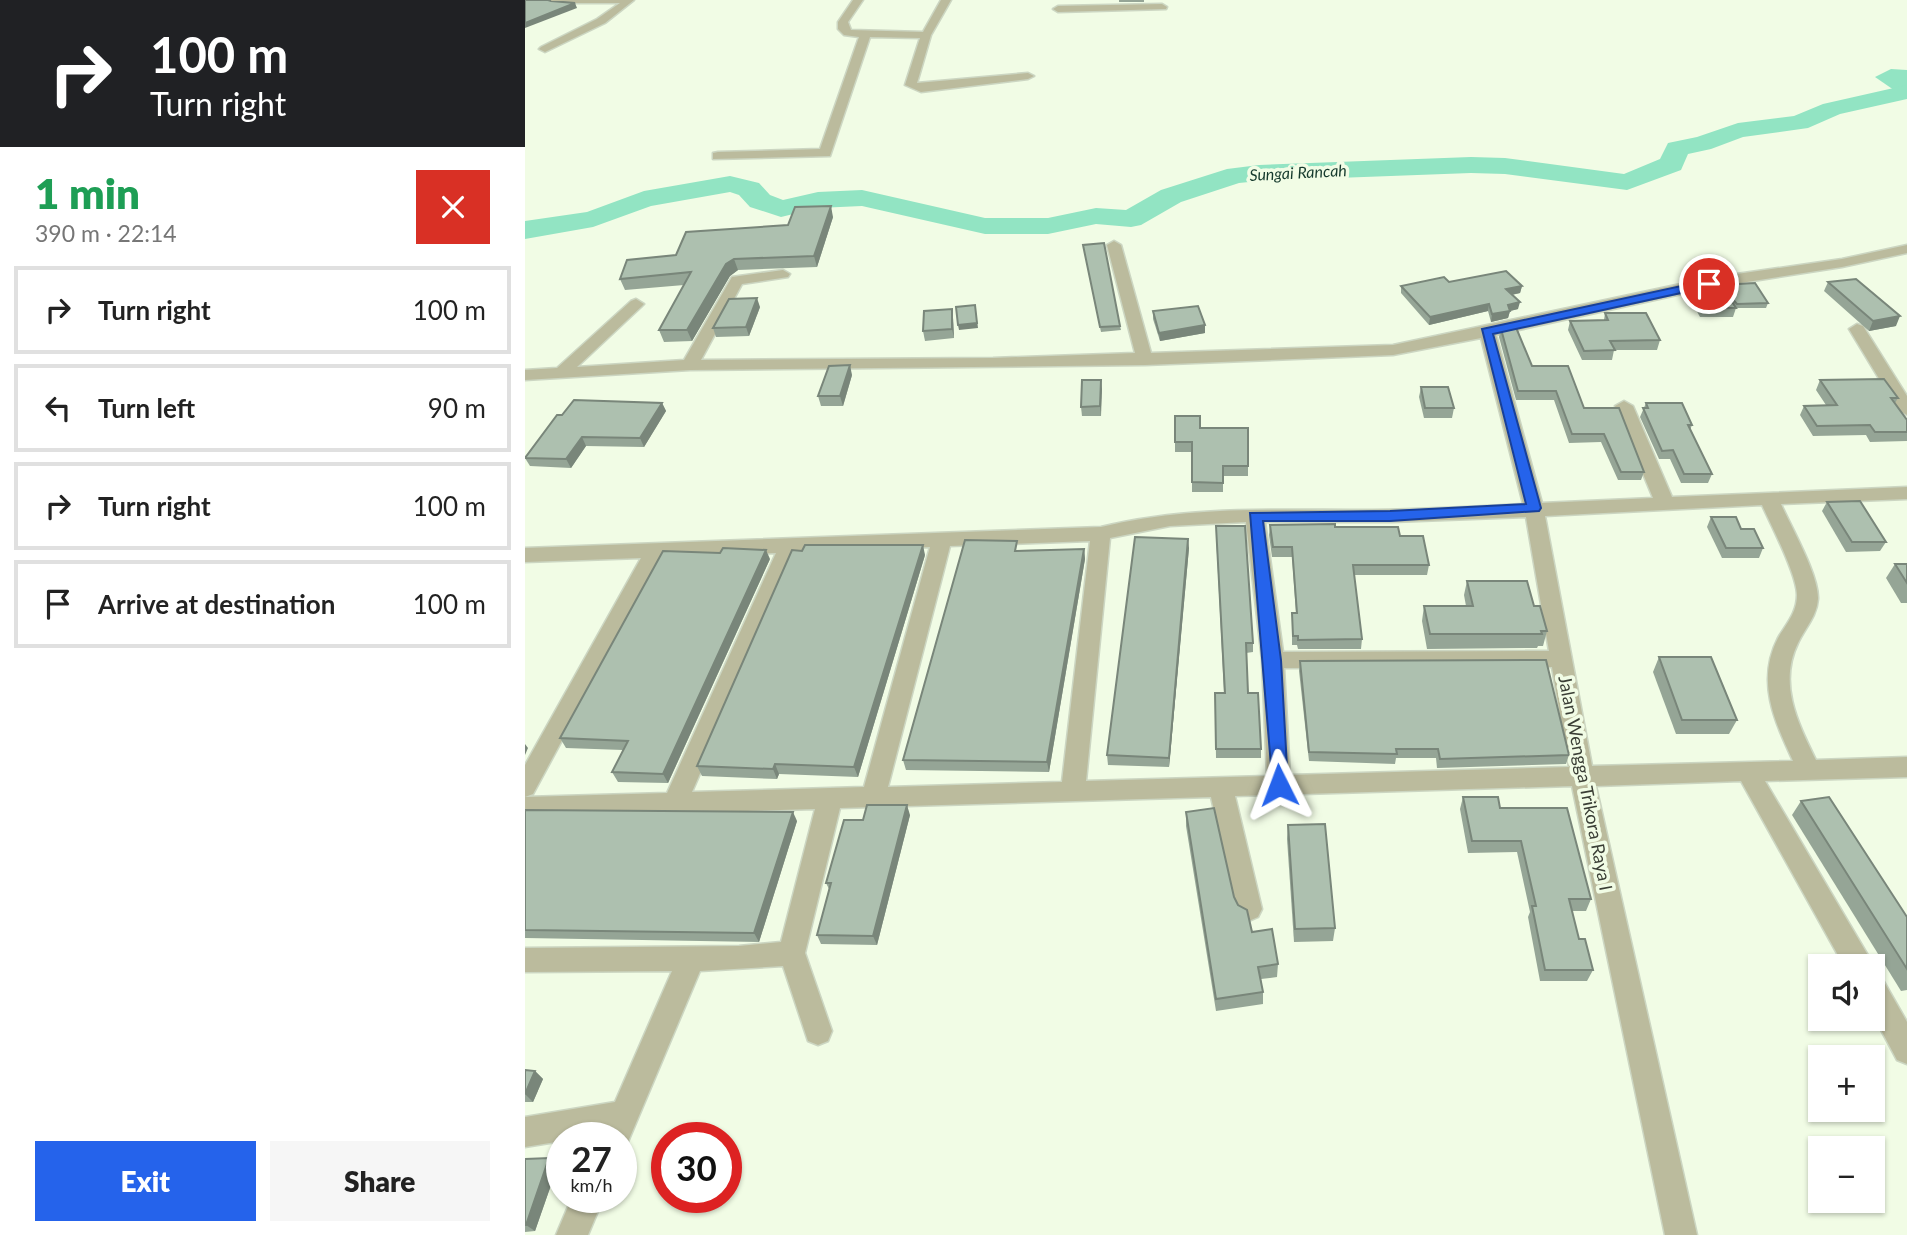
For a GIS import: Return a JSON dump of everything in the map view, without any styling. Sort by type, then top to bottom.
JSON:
[{"type":"street","points":[[553,0],[629,1]]},
{"type":"street","points":[[858,0],[842,26],[848,33],[865,36],[926,35]]},
{"type":"street","points":[[946,0],[926,35],[911,85],[915,87],[1028,76]]},
{"type":"street","points":[[545,49],[601,21],[629,1]]},
{"type":"street","points":[[1058,9],[1087,4],[1162,7]]},
{"type":"street","points":[[718,156],[825,153],[865,36]]},
{"type":"street","points":[[1114,245],[1145,360]]},
{"type":"street","points":[[525,375],[690,365],[745,367],[1145,360],[1357,353],[1426,345],[1697,286],[1842,263],[1907,249]]},
{"type":"street","points":[[690,365],[737,280],[783,274]]},
{"type":"street","points":[[561,373],[636,304]]},
{"type":"street","points":[[1857,329],[1907,410]]},
{"type":"street","name":"Jalan Wengga Trikora Raya I","points":[[1487,332],[1534,508],[1583,776],[1681,1235]]},
{"type":"street","points":[[1623,406],[1665,503]]},
{"type":"street","points":[[525,555],[1101,534],[1153,521],[1390,516],[1907,493]]},
{"type":"street","points":[[1769,498],[1807,589],[1808,604],[1785,645],[1777,669],[1776,687],[1809,770]]},
{"type":"street","points":[[1255,517],[1273,660],[1279,785]]},
{"type":"street","points":[[1073,791],[1101,534]]},
{"type":"street","points":[[873,797],[942,540]]},
{"type":"street","points":[[675,803],[789,545]]},
{"type":"street","points":[[525,787],[655,550]]},
{"type":"street","points":[[1273,660],[1561,659]]},
{"type":"street","points":[[525,807],[1907,766]]},
{"type":"street","points":[[1747,771],[1852,954]]},
{"type":"street","points":[[1221,787],[1249,909]]},
{"type":"street","points":[[818,1031],[792,953],[829,798]]},
{"type":"street","points":[[525,960],[758,958],[792,953]]},
{"type":"street","points":[[621,1122],[691,959]]},
{"type":"street","points":[[1885,1011],[1907,1050]]},
{"type":"street","points":[[525,1132],[546,1131]]},
{"type":"street","points":[[572,1235],[581,1213]]},
{"type":"shaded area","points":[[1891,69],[1907,70],[1907,99],[1875,77]]},
{"type":"building","points":[[525,0],[548,0],[575,3],[525,23]]},
{"type":"building","points":[[831,206],[814,256],[734,259],[726,264],[687,330],[659,330],[691,272],[620,279],[627,260],[676,255],[686,232],[788,225],[795,207]]},
{"type":"building","points":[[1104,243],[1120,326],[1100,327],[1083,245]]},
{"type":"building","points":[[1506,271],[1522,286],[1506,289],[1520,302],[1508,305],[1510,311],[1492,314],[1489,304],[1430,317],[1401,286],[1444,277],[1449,282]]},
{"type":"building","points":[[1856,279],[1900,316],[1873,321],[1828,282]]},
{"type":"building","points":[[1755,283],[1768,303],[1737,304],[1722,285]]},
{"type":"building","points":[[1721,284],[1736,308],[1703,308],[1691,286]]},
{"type":"building","points":[[757,298],[746,327],[713,328],[729,299]]},
{"type":"building","points":[[975,305],[977,323],[958,325],[956,307]]},
{"type":"building","points":[[1198,306],[1205,325],[1159,333],[1153,311]]},
{"type":"building","points":[[952,309],[952,329],[923,331],[924,311]]},
{"type":"building","points":[[1605,313],[1646,313],[1660,340],[1610,341],[1615,350],[1584,351],[1570,321],[1608,320]]},
{"type":"building","points":[[1515,325],[1532,366],[1568,366],[1584,408],[1619,408],[1644,472],[1621,472],[1604,434],[1572,434],[1556,391],[1518,391],[1501,329]]},
{"type":"building","points":[[850,365],[840,396],[818,396],[829,366]]},
{"type":"building","points":[[1884,379],[1898,398],[1891,398],[1907,420],[1907,432],[1875,432],[1870,425],[1817,426],[1804,406],[1837,405],[1820,380]]},
{"type":"building","points":[[1082,380],[1101,380],[1100,406],[1081,407]]},
{"type":"building","points":[[1421,387],[1448,387],[1454,408],[1425,408]]},
{"type":"building","points":[[574,400],[662,403],[640,438],[582,437],[566,459],[525,458],[557,415],[562,415]]},
{"type":"building","points":[[1646,403],[1682,403],[1692,425],[1688,425],[1712,474],[1684,474],[1673,450],[1662,451],[1643,408],[1648,408]]},
{"type":"building","points":[[1175,416],[1200,416],[1200,428],[1248,428],[1248,466],[1223,466],[1223,483],[1192,482],[1192,442],[1175,442]]},
{"type":"building","points":[[1860,501],[1886,542],[1852,542],[1827,502]]},
{"type":"building","points":[[1711,517],[1736,517],[1741,529],[1754,529],[1763,548],[1726,548]]},
{"type":"building","points":[[1335,524],[1335,527],[1398,527],[1400,536],[1423,536],[1429,565],[1353,565],[1362,639],[1298,640],[1298,636],[1293,636],[1292,613],[1297,613],[1292,547],[1273,547],[1270,525]]},
{"type":"building","points":[[1216,526],[1245,526],[1253,643],[1246,643],[1248,693],[1258,693],[1261,749],[1216,749],[1215,693],[1225,693]]},
{"type":"building","points":[[1135,537],[1188,539],[1169,758],[1107,755]]},
{"type":"building","points":[[965,540],[1017,541],[1015,551],[1084,549],[1047,762],[903,760]]},
{"type":"building","points":[[805,545],[923,545],[854,767],[775,764],[773,769],[697,766],[792,550],[802,551]]},
{"type":"building","points":[[723,548],[766,550],[663,774],[612,772],[628,741],[560,738],[663,551],[720,553]]},
{"type":"building","points":[[1895,564],[1907,564],[1907,583]]},
{"type":"building","points":[[1467,581],[1527,581],[1534,606],[1540,606],[1547,631],[1541,631],[1542,634],[1430,634],[1424,606],[1473,606]]},
{"type":"building","points":[[1659,657],[1711,657],[1737,720],[1682,720]]},
{"type":"building","points":[[1546,660],[1569,755],[1440,759],[1438,749],[1396,749],[1397,754],[1309,752],[1300,661]]},
{"type":"building","points":[[1463,797],[1498,797],[1500,808],[1567,808],[1591,899],[1569,899],[1579,939],[1585,939],[1593,970],[1545,970],[1532,906],[1536,906],[1521,841],[1472,841]]},
{"type":"building","points":[[1829,797],[1907,917],[1907,969],[1801,801]]},
{"type":"building","points":[[867,805],[907,805],[873,936],[817,935],[831,883],[826,883],[844,820],[863,820]]},
{"type":"building","points":[[1214,808],[1234,897],[1238,905],[1247,910],[1252,932],[1272,929],[1278,964],[1258,967],[1263,992],[1216,999],[1186,812]]},
{"type":"building","points":[[525,810],[793,812],[754,933],[525,930]]},
{"type":"building","points":[[1325,824],[1335,928],[1295,929],[1288,825]]},
{"type":"building","points":[[525,1070],[535,1071],[525,1094]]},
{"type":"building","points":[[546,1158],[546,1167],[526,1225],[525,1225],[525,1159]]},
{"type":"waterway","name":"Sungai Rancah","points":[[525,230],[593,219],[644,199],[730,184],[749,189],[760,201],[781,209],[818,200],[862,198],[985,226],[1048,226],[1096,216],[1131,219],[1171,196],[1236,175],[1259,173],[1471,165],[1505,166],[1627,182],[1672,164],[1677,148],[1702,144],[1738,130],[1799,123],[1832,109],[1907,92]]},
{"type":"route","points":[[1279,785],[1273,660],[1255,517],[1390,516],[1534,508],[1487,332],[1709,284]]}]
